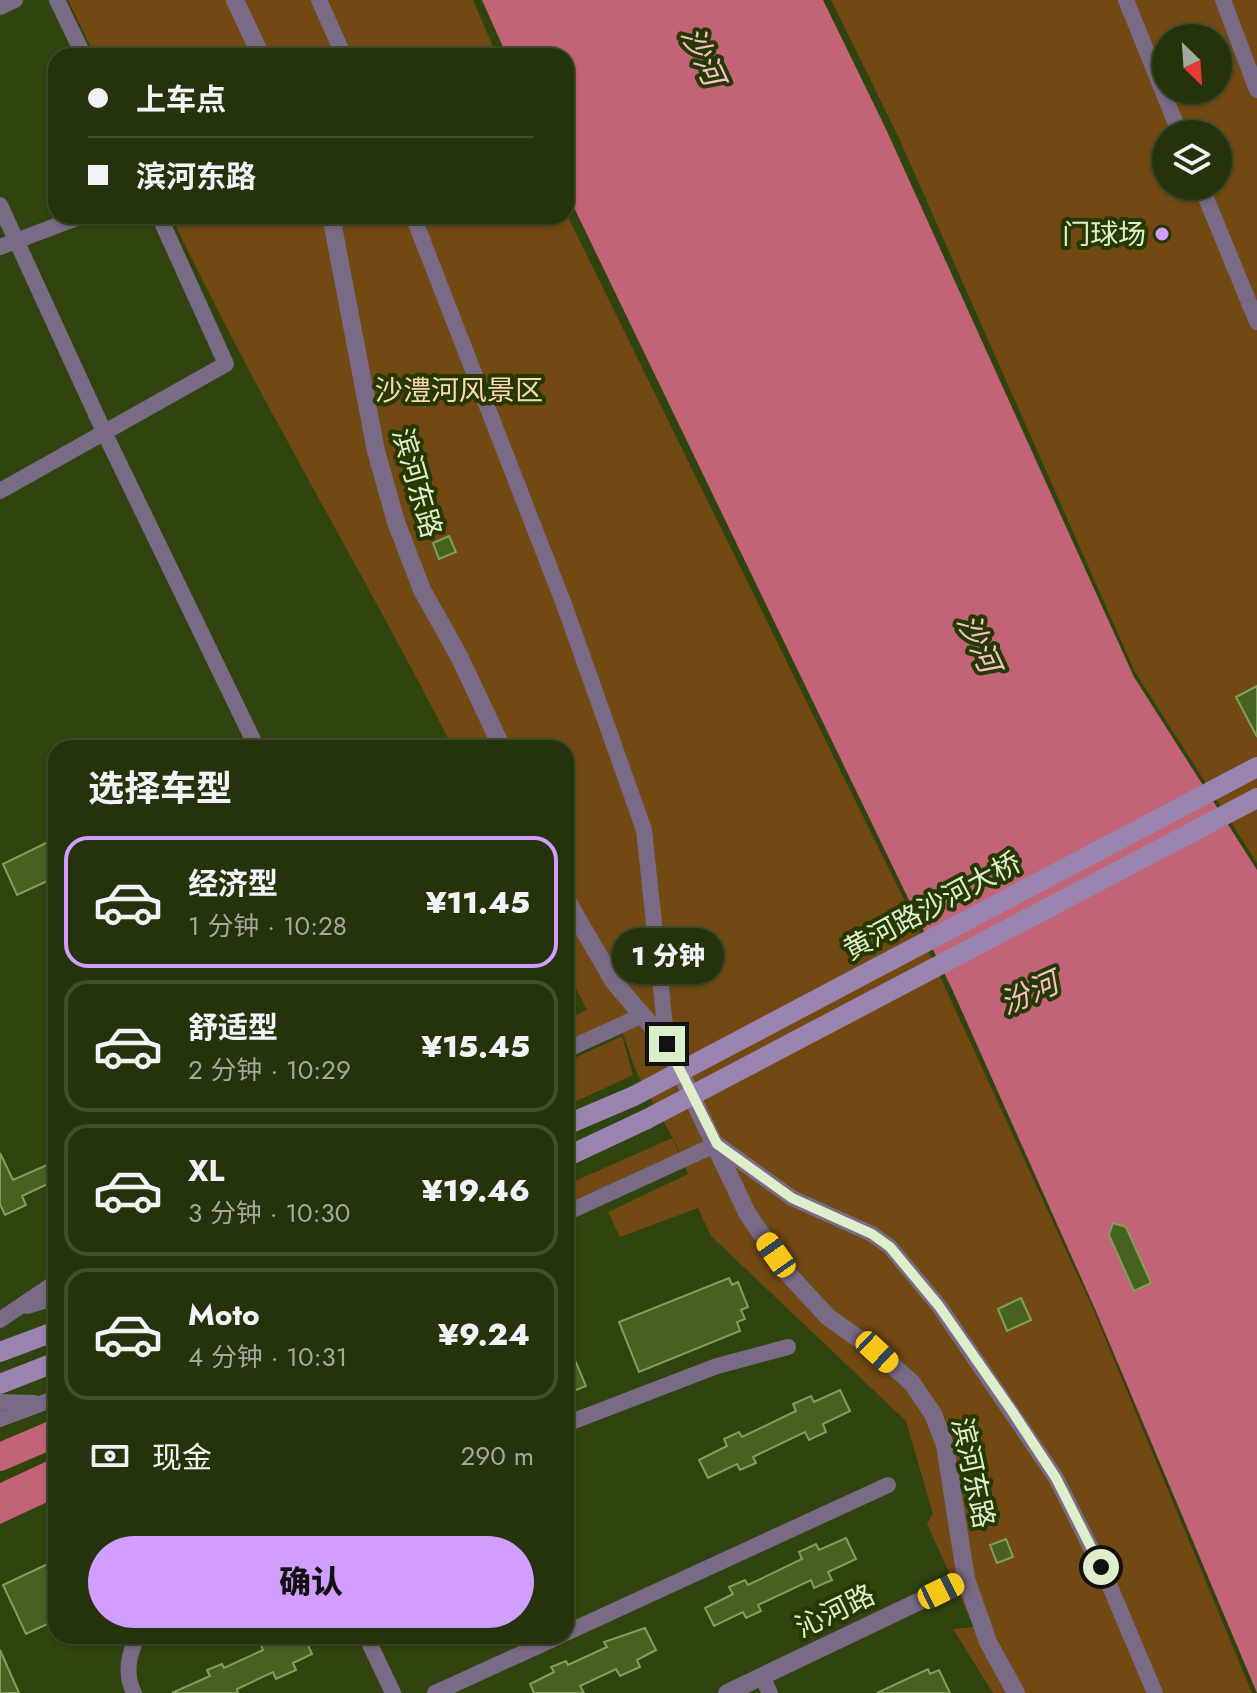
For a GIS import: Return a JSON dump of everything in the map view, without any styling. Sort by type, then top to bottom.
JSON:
[{"type":"main road","name":"黄河路沙河大桥","points":[[574,1122],[634,1096],[1257,767]]},
{"type":"main road","name":"黄河路沙河大桥","points":[[574,1153],[647,1119],[1257,798]]},
{"type":"main road","points":[[0,1352],[48,1334]]},
{"type":"main road","points":[[0,1384],[48,1365]]},
{"type":"street","points":[[0,7],[15,0]]},
{"type":"street","points":[[57,0],[80,48]]},
{"type":"street","points":[[235,0],[257,48]]},
{"type":"street","points":[[319,0],[340,48]]},
{"type":"street","points":[[1126,0],[1174,120]]},
{"type":"street","points":[[1223,0],[1257,90]]},
{"type":"street","points":[[1207,200],[1257,322]]},
{"type":"street","points":[[0,205],[8,244],[105,434],[253,740]]},
{"type":"street","points":[[8,244],[61,224]]},
{"type":"street","points":[[0,491],[226,364],[163,224]]},
{"type":"street","name":"滨河东路","points":[[333,224],[376,451],[396,522],[422,590],[460,658],[498,740]]},
{"type":"street","points":[[416,224],[562,599],[644,830],[667,1044]]},
{"type":"street","name":"滨河东路","points":[[574,913],[614,982],[667,1044],[717,1144],[747,1213],[790,1276],[828,1317],[877,1352],[912,1383],[933,1414],[945,1445],[966,1579],[988,1642],[1016,1693]]},
{"type":"street","points":[[574,1046],[641,1016]]},
{"type":"street","points":[[574,1209],[717,1144],[792,1198],[872,1234],[890,1247],[939,1306],[1056,1478],[1108,1582],[1155,1693]]},
{"type":"street","points":[[3,1316],[48,1287]]},
{"type":"street","points":[[3,1316],[48,1300]]},
{"type":"street","points":[[574,1421],[717,1366],[788,1347]]},
{"type":"street","points":[[0,1402],[48,1401]]},
{"type":"street","points":[[0,1419],[48,1403]]},
{"type":"street","points":[[574,1629],[888,1485]]},
{"type":"street","name":"沁河路","points":[[727,1693],[766,1685],[966,1579]]},
{"type":"street","points":[[134,1644],[128,1680],[134,1693]]},
{"type":"street","points":[[370,1644],[393,1693]]},
{"type":"street","points":[[435,1693],[542,1644]]},
{"type":"green space","points":[[68,0],[473,0],[494,48],[91,48]]},
{"type":"green space","points":[[831,0],[1257,0],[1257,863],[1135,672],[898,136]]},
{"type":"green space","name":"沙澧河风景区","points":[[175,224],[571,224],[915,922],[1093,1309],[1252,1693],[993,1693],[953,1629],[974,1627],[927,1524],[933,1514],[906,1421],[711,1236],[698,1208],[620,1237],[608,1212],[688,1174],[677,1147],[641,1082],[616,1023],[574,1041],[574,1016],[587,1010],[574,985],[574,740],[449,740]]},
{"type":"green space","points":[[622,1036],[633,1075],[574,1102],[574,1058]]},
{"type":"green space","points":[[672,1138],[679,1153],[574,1200],[574,1181]]},
{"type":"water","name":"沙河","points":[[482,0],[823,0],[885,127],[1134,677],[1257,870],[1257,1693],[1095,1309],[952,989],[574,208],[574,48],[503,48]]},
{"type":"water","points":[[48,1461],[48,1502],[0,1524],[0,1483]]},
{"type":"building","points":[[449,536],[456,552],[439,559],[433,543]]},
{"type":"building","points":[[1257,686],[1257,737],[1236,697]]},
{"type":"building","points":[[48,842],[48,881],[17,895],[3,864]]},
{"type":"building","points":[[0,1153],[13,1180],[48,1165],[48,1184],[22,1196],[26,1205],[5,1215],[0,1204]]},
{"type":"building","points":[[1113,1223],[1126,1227],[1151,1283],[1134,1291],[1109,1235]]},
{"type":"building","points":[[729,1278],[732,1285],[738,1282],[748,1307],[741,1310],[745,1319],[737,1322],[740,1331],[639,1372],[619,1322]]},
{"type":"building","points":[[1021,1298],[1031,1320],[1007,1331],[998,1309]]},
{"type":"building","points":[[574,1358],[586,1386],[574,1391]]},
{"type":"building","points":[[840,1390],[850,1411],[823,1424],[826,1432],[809,1440],[805,1432],[753,1457],[756,1463],[740,1470],[737,1464],[708,1478],[699,1460],[727,1446],[724,1439],[739,1432],[742,1437],[796,1411],[793,1404],[811,1396],[814,1402]]},
{"type":"building","points":[[846,1538],[856,1559],[828,1572],[832,1580],[814,1588],[811,1580],[758,1605],[761,1611],[746,1618],[743,1612],[714,1626],[705,1608],[733,1594],[729,1587],[745,1580],[748,1585],[802,1559],[799,1552],[816,1544],[819,1550]]},
{"type":"building","points":[[1006,1539],[1013,1557],[997,1563],[990,1545]]},
{"type":"building","points":[[48,1564],[48,1624],[26,1634],[3,1585]]},
{"type":"building","points":[[645,1628],[656,1650],[637,1660],[640,1667],[620,1676],[616,1669],[580,1686],[584,1693],[534,1693],[530,1684],[554,1672],[551,1667],[566,1661],[568,1665],[607,1647],[604,1642]]},
{"type":"building","points":[[308,1644],[312,1654],[293,1663],[296,1670],[276,1679],[273,1672],[237,1689],[238,1693],[172,1693],[210,1676],[207,1670],[222,1664],[224,1668],[263,1650],[261,1645]]},
{"type":"building","points":[[0,1650],[19,1693],[0,1693]]},
{"type":"building","points":[[928,1669],[930,1674],[939,1670],[950,1693],[877,1693]]},
{"type":"waterway","name":"汾河","points":[[0,1457],[48,1436]]},
{"type":"place","name":"门球场","points":[[1162,234]]},
{"type":"route","points":[[667,1044],[717,1144],[792,1198],[872,1234],[890,1247],[939,1306],[1056,1478],[1101,1567]]}]
